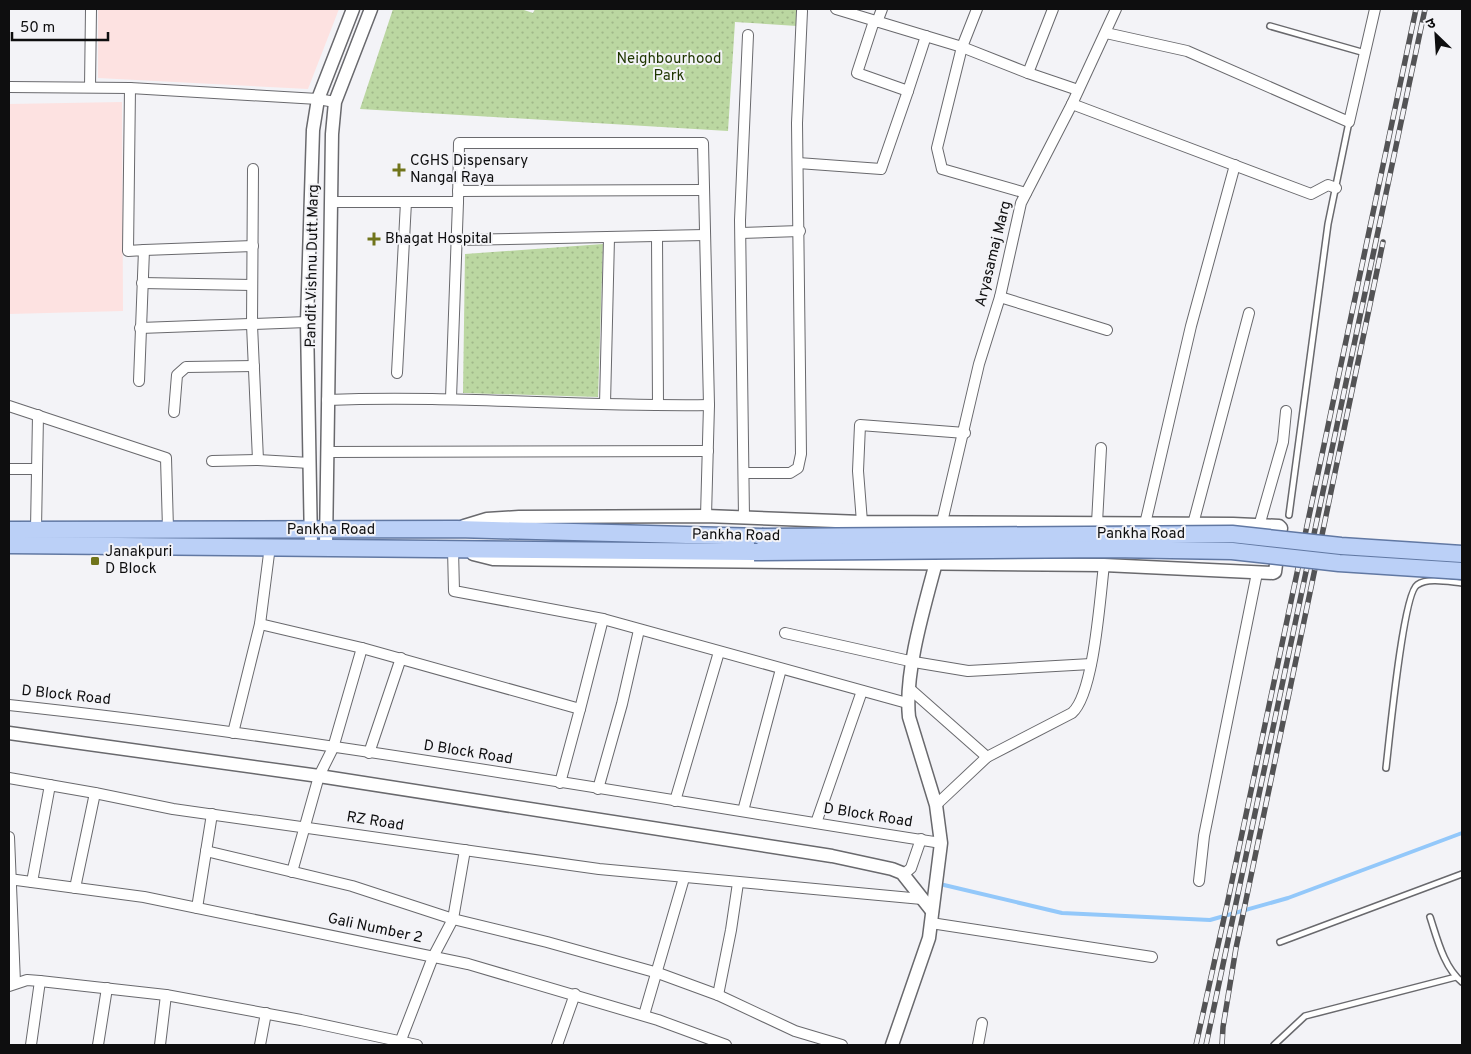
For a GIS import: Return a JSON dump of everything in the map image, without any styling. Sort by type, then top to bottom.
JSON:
[{"type":"main road","name":"Pankha Road","points":[[9,530],[168,529],[318,538],[453,549],[754,552],[1110,549],[1232,551],[1339,563],[1462,571]]},
{"type":"main road","name":"Pankha Road","points":[[9,544],[270,546],[318,538],[457,529],[762,537],[1232,534],[1341,546],[1462,554]]},
{"type":"street","points":[[90,88],[91,9]]},
{"type":"street","name":"Pandit Vishnu Dutt Marg","points":[[318,538],[310,463],[307,322],[313,130],[318,98],[353,9]]},
{"type":"street","name":"Pandit Vishnu Dutt Marg","points":[[318,538],[327,452],[331,202],[335,102],[371,9]]},
{"type":"street","points":[[836,9],[962,46],[1028,73],[1078,90]]},
{"type":"street","points":[[882,9],[875,21],[857,73],[908,91]]},
{"type":"street","points":[[977,9],[962,46],[937,148],[942,169],[1026,194]]},
{"type":"street","points":[[1028,73],[1053,9]]},
{"type":"street","name":"Aryasamaj Marg","points":[[944,522],[979,364],[1000,297],[1021,203],[1072,104],[1116,9]]},
{"type":"street","points":[[1106,33],[1186,51],[1349,122],[1375,9]]},
{"type":"street","points":[[744,473],[790,474],[798,468],[801,454],[800,231],[797,123],[802,11]]},
{"type":"street","points":[[744,517],[741,233],[748,35]]},
{"type":"street","points":[[798,163],[881,169],[926,36]]},
{"type":"street","points":[[9,88],[130,88],[318,98],[335,102]]},
{"type":"street","points":[[130,88],[128,251],[252,246]]},
{"type":"street","points":[[1072,104],[1311,194],[1328,185],[1336,188]]},
{"type":"street","points":[[451,398],[459,143],[703,143],[709,404],[706,516]]},
{"type":"street","points":[[1145,524],[1191,326],[1235,165]]},
{"type":"street","points":[[253,169],[252,324],[258,460]]},
{"type":"street","points":[[331,202],[406,202],[458,196],[704,190]]},
{"type":"street","points":[[397,373],[406,202]]},
{"type":"street","points":[[741,233],[800,231]]},
{"type":"street","points":[[456,240],[706,235]]},
{"type":"street","points":[[657,236],[658,405]]},
{"type":"street","points":[[605,404],[609,238]]},
{"type":"street","points":[[139,381],[144,250]]},
{"type":"street","points":[[142,283],[252,285]]},
{"type":"street","points":[[1000,297],[1107,330]]},
{"type":"street","points":[[1193,524],[1249,314]]},
{"type":"street","points":[[140,328],[307,322]]},
{"type":"street","points":[[174,412],[177,375],[186,367],[254,366]]},
{"type":"street","points":[[327,400],[451,398],[605,404],[709,404]]},
{"type":"street","points":[[9,406],[166,458],[168,529]]},
{"type":"street","points":[[1258,526],[1283,442],[1286,411]]},
{"type":"street","points":[[36,529],[38,415]]},
{"type":"street","points":[[862,522],[858,471],[860,425],[965,432]]},
{"type":"street","points":[[1097,523],[1101,448]]},
{"type":"street","points":[[327,452],[708,452]]},
{"type":"street","points":[[212,461],[258,460],[310,463]]},
{"type":"street","points":[[9,469],[37,469]]},
{"type":"street","points":[[457,529],[487,519],[511,517],[706,516],[862,522],[1193,524],[1279,526],[1281,528],[1275,572],[1257,573],[1104,566],[493,559],[453,549],[454,591],[603,619],[908,703]]},
{"type":"street","points":[[892,1045],[929,938],[941,842],[936,805],[909,717],[908,703],[914,662],[944,522]]},
{"type":"street","points":[[233,734],[260,624],[270,546]]},
{"type":"street","points":[[936,805],[987,757],[1072,714],[1079,707],[1091,664],[1104,566]]},
{"type":"street","points":[[1199,881],[1204,836],[1257,573]]},
{"type":"street","points":[[560,783],[603,619]]},
{"type":"street","points":[[260,624],[401,658],[580,709]]},
{"type":"street","points":[[598,789],[622,704],[639,630]]},
{"type":"street","points":[[785,633],[914,662],[975,671],[1091,664]]},
{"type":"street","points":[[292,872],[318,776],[333,748],[362,648]]},
{"type":"street","points":[[675,801],[719,652]]},
{"type":"street","points":[[369,753],[401,658]]},
{"type":"street","points":[[743,811],[781,669]]},
{"type":"street","points":[[910,689],[987,757]]},
{"type":"street","points":[[816,823],[862,691]]},
{"type":"street","name":"D Block Road","points":[[9,705],[133,718],[941,842]]},
{"type":"street","points":[[9,733],[318,776],[832,856],[892,869],[903,875],[932,917],[1152,957]]},
{"type":"street","name":"RZ Road","points":[[9,778],[173,809],[465,850],[684,878],[922,900]]},
{"type":"street","points":[[32,882],[50,785]]},
{"type":"street","points":[[75,888],[95,793]]},
{"type":"street","points":[[197,908],[212,814]]},
{"type":"street","points":[[9,837],[12,984],[40,980],[166,995],[266,1013],[400,1043],[417,1045]]},
{"type":"street","points":[[903,875],[911,868],[921,839]]},
{"type":"street","points":[[400,1043],[433,956],[453,919],[465,850]]},
{"type":"street","points":[[206,851],[352,886],[453,919],[547,942],[658,974],[718,995],[795,1031],[842,1045]]},
{"type":"street","points":[[644,1015],[658,974],[684,878]]},
{"type":"street","name":"Gali Number 2","points":[[10,879],[144,897],[468,964],[644,1015],[726,1045]]},
{"type":"street","points":[[718,995],[732,930],[738,883]]},
{"type":"street","points":[[31,1045],[40,980]]},
{"type":"street","points":[[98,1045],[107,988]]},
{"type":"street","points":[[558,1045],[575,994]]},
{"type":"street","points":[[160,1045],[166,995]]},
{"type":"street","points":[[260,1045],[266,1013]]},
{"type":"street","points":[[978,1045],[982,1023]]},
{"type":"lane","points":[[1270,26],[1365,53]]},
{"type":"lane","points":[[1289,515],[1328,224],[1349,122]]},
{"type":"lane","points":[[1386,768],[1403,634],[1412,590],[1417,584],[1428,581],[1462,583]]},
{"type":"lane","points":[[1280,942],[1462,874]]},
{"type":"lane","points":[[1430,917],[1446,960],[1456,977],[1462,982]]},
{"type":"lane","points":[[1274,1045],[1305,1016],[1456,977]]},
{"type":"shaded area","points":[[98,9],[339,9],[308,89],[98,78]]},
{"type":"shaded area","points":[[122,102],[123,311],[9,314],[9,104]]},
{"type":"green space","name":"Neighbourhood Park","points":[[393,9],[521,9],[533,13],[535,9],[797,9],[797,26],[735,22],[728,131],[360,109]]},
{"type":"green space","points":[[603,244],[598,397],[463,393],[465,254]]},
{"type":"waterway","points":[[944,885],[1062,913],[1210,920],[1288,898],[1462,833]]},
{"type":"railway","points":[[1196,1045],[1416,9]]},
{"type":"railway","points":[[1206,1045],[1425,9]]},
{"type":"railway","points":[[1222,1045],[1223,1027],[1236,948],[1383,242]]},
{"type":"place","name":"CGHS Dispensary Nangal Raya","points":[[399,170]]},
{"type":"place","name":"Bhagat Hospital","points":[[374,239]]},
{"type":"place","name":"Janakpuri D Block","points":[[95,561]]}]
